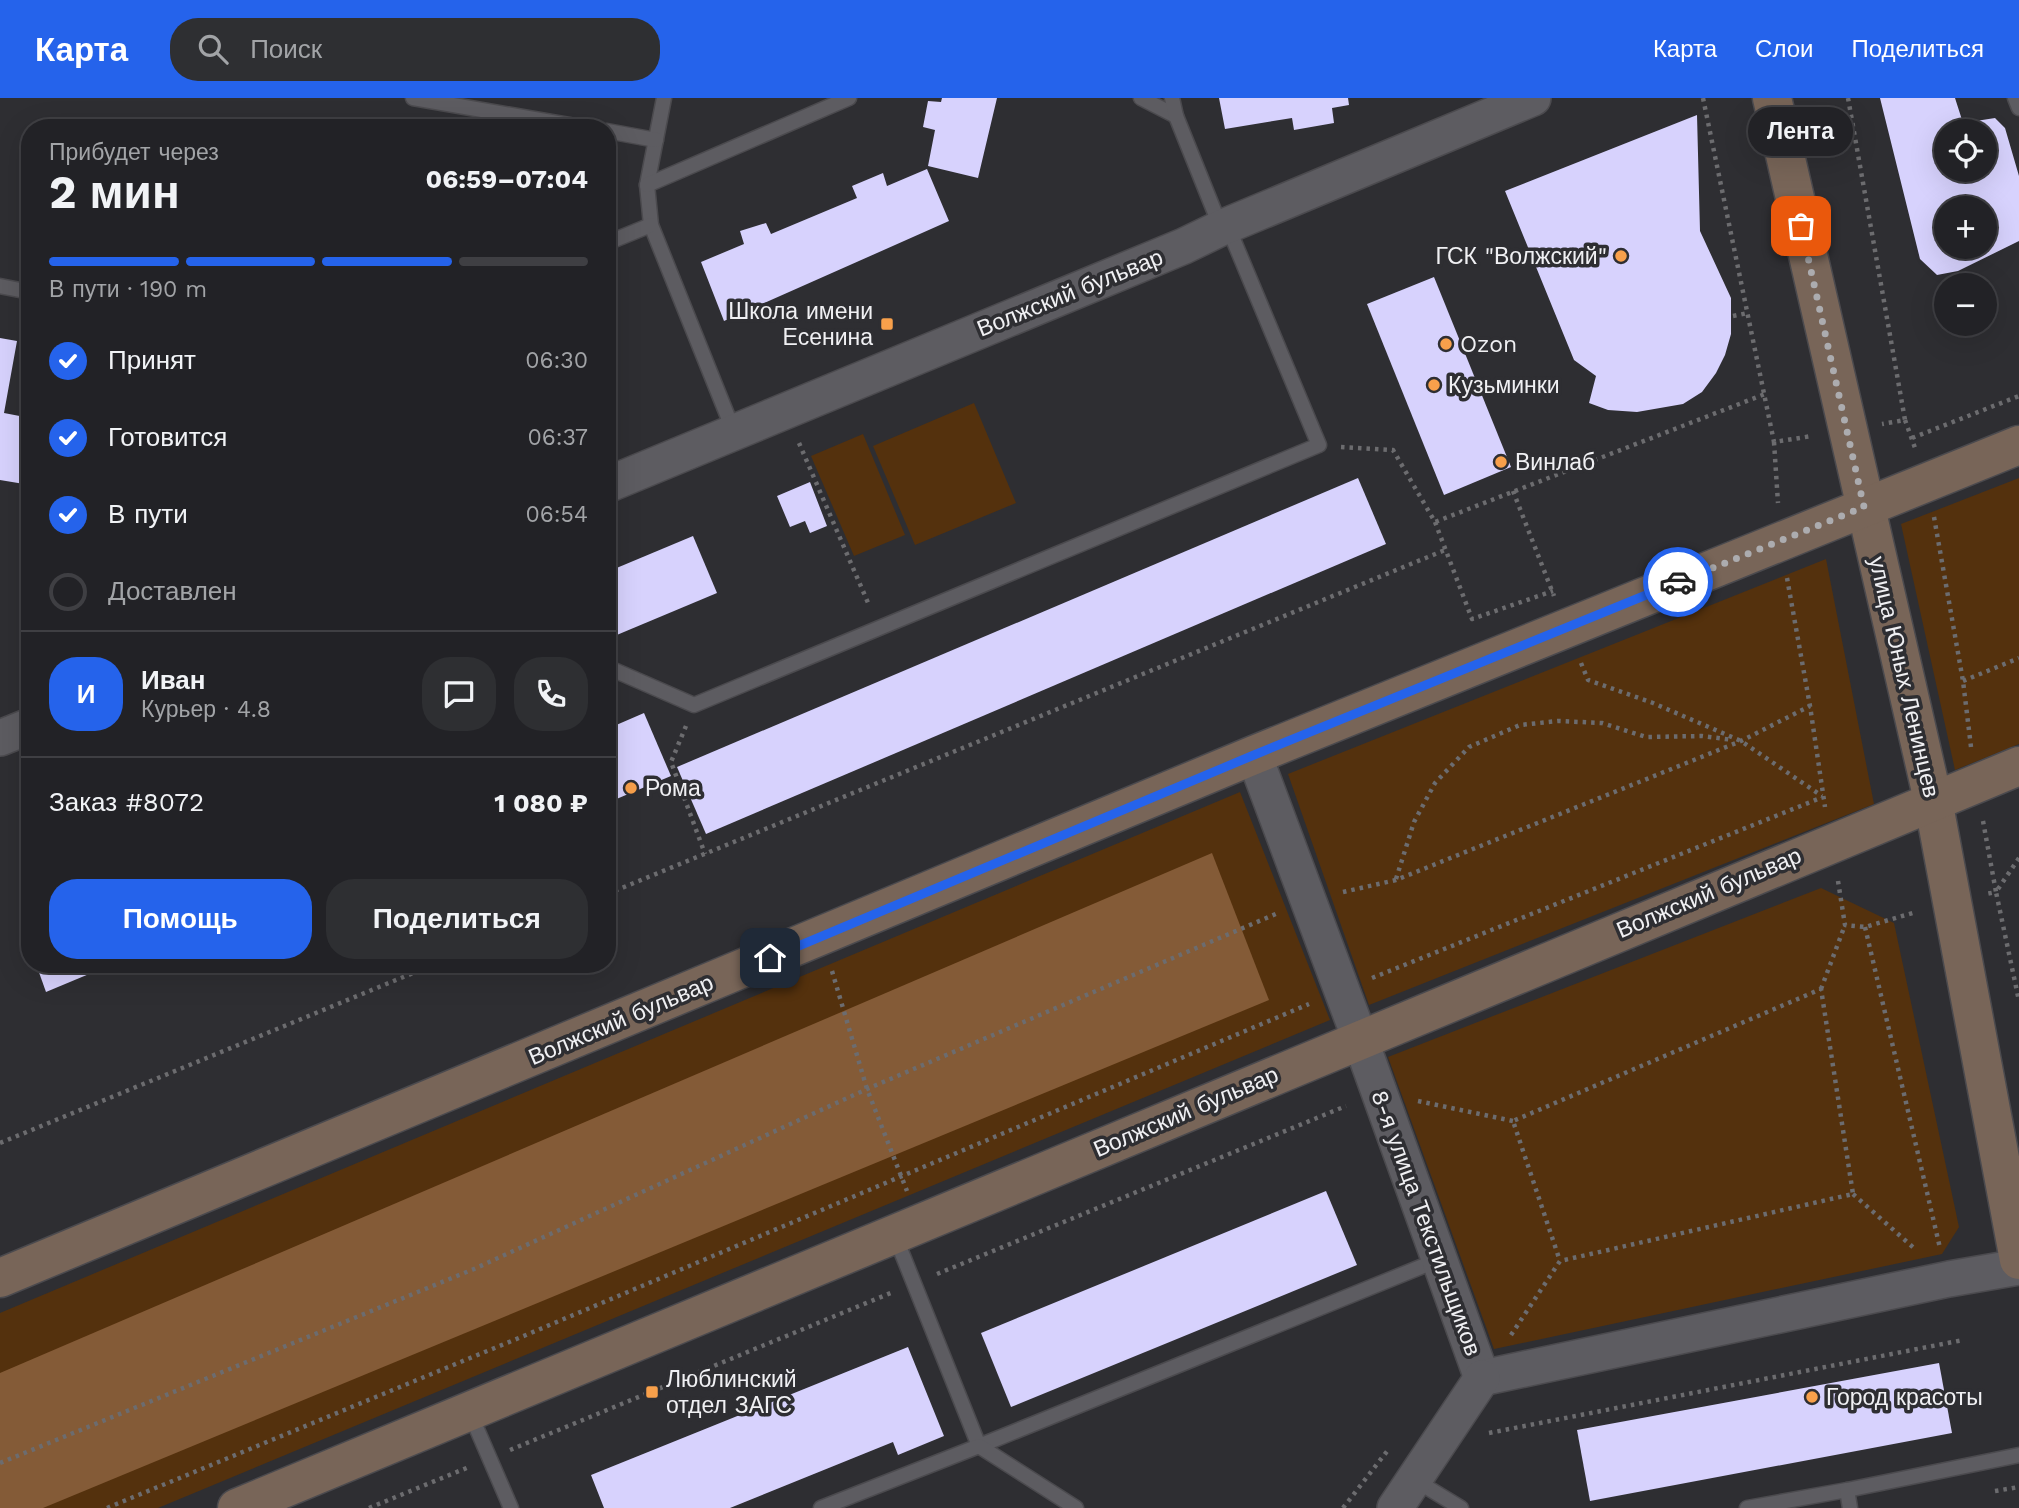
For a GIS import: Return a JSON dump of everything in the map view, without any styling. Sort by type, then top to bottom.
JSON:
[{"type":"main road","name":"улица Юных Ленинцев","points":[[1772,98],[1933,800],[2019,1260]]},
{"type":"main road","name":"Волжский бульвар","points":[[0,1278],[1254,755],[2019,445]]},
{"type":"main road","name":"Волжский бульвар","points":[[237,1508],[2019,766]]},
{"type":"street","name":"Волжский бульвар","points":[[616,481],[1184,246],[1532,98]]},
{"type":"street","points":[[0,738],[21,730]]},
{"type":"street","name":"8-я улица Текстильщиков","points":[[1254,755],[1380,1092],[1482,1378],[1405,1494]]},
{"type":"street","points":[[1482,1378],[1948,1279],[2019,1267]]},
{"type":"lane","points":[[412,98],[534,119]]},
{"type":"lane","points":[[664,98],[647,185],[650,225],[734,432]]},
{"type":"lane","points":[[647,185],[849,98]]},
{"type":"lane","points":[[1141,98],[1175,116]]},
{"type":"lane","points":[[616,671],[694,705],[1319,445],[1175,116],[1172,98]]},
{"type":"lane","points":[[2015,98],[2019,108]]},
{"type":"lane","points":[[616,133],[656,140]]},
{"type":"lane","points":[[616,239],[650,225]]},
{"type":"lane","points":[[0,286],[21,290]]},
{"type":"lane","points":[[907,1229],[914,1284],[979,1446],[1076,1508]]},
{"type":"lane","points":[[821,1508],[1439,1259]]},
{"type":"lane","points":[[469,1412],[511,1508]]},
{"type":"lane","points":[[1747,1508],[2019,1455]]},
{"type":"lane","points":[[1847,1490],[1850,1508]]},
{"type":"lane","points":[[1405,1494],[1461,1508]]},
{"type":"path","points":[[1733,316],[1748,313]]},
{"type":"path","points":[[1435,522],[1765,394]]},
{"type":"path","points":[[1912,438],[2019,396]]},
{"type":"path","points":[[785,410],[879,630]]},
{"type":"path","points":[[1319,445],[1392,450],[1435,522],[1472,619],[1564,586]]},
{"type":"path","points":[[107,1508],[501,1345],[1341,990],[1823,797],[1741,741],[1653,703],[1588,680],[1513,491]]},
{"type":"path","points":[[1766,505],[1778,500]]},
{"type":"path","points":[[616,890],[1445,550]]},
{"type":"path","points":[[1963,681],[2019,658]]},
{"type":"path","points":[[694,705],[671,762],[705,854]]},
{"type":"path","points":[[0,1463],[474,1269],[867,1090],[1308,900],[1396,880],[1741,741],[1810,706]]},
{"type":"path","points":[[1396,880],[1414,822],[1435,783],[1469,747],[1520,725],[1559,721],[1602,723],[1646,737],[1702,736],[1741,741]]},
{"type":"path","points":[[2019,858],[1996,892],[2019,1001]]},
{"type":"path","points":[[1845,925],[1821,989],[1853,1194],[1948,1279]]},
{"type":"path","points":[[1865,927],[1948,1279]]},
{"type":"path","points":[[821,936],[867,1090],[901,1176],[907,1229]]},
{"type":"path","points":[[0,1143],[413,973]]},
{"type":"path","points":[[369,1508],[1380,1092],[1513,1121],[1821,989]]},
{"type":"path","points":[[1345,1106],[1350,1119]]},
{"type":"path","points":[[1513,1121],[1560,1261]]},
{"type":"path","points":[[1482,1378],[1560,1261],[1853,1194]]},
{"type":"path","points":[[1479,1435],[1963,1340]]},
{"type":"path","points":[[1343,1508],[1391,1446]]},
{"type":"path","points":[[1996,1491],[2019,1487]]},
{"type":"shaded area","points":[[974,403],[1016,503],[915,545],[873,446]]},
{"type":"shaded area","points":[[863,434],[905,535],[854,556],[811,456]]},
{"type":"shaded area","points":[[2019,478],[2019,744],[1955,770],[1901,524]]},
{"type":"shaded area","points":[[1826,559],[1874,804],[1369,1005],[1288,774]]},
{"type":"shaded area","points":[[1240,792],[1330,1020],[158,1508],[0,1508],[0,1313]]},
{"type":"shaded area","points":[[1212,853],[1269,1000],[43,1508],[0,1508],[0,1373]]},
{"type":"shaded area","points":[[1821,888],[1894,923],[1959,1227],[1942,1254],[1494,1349],[1388,1057]]},
{"type":"building","points":[[942,98],[997,98],[978,178],[928,166],[935,130],[923,127],[928,101],[941,102]]},
{"type":"building","points":[[1219,98],[1348,98],[1349,105],[1332,108],[1334,123],[1294,130],[1292,118],[1225,129]]},
{"type":"building","points":[[1880,98],[1955,98],[1962,119],[1934,119],[1934,182],[1997,182],[1997,120],[2005,128],[2019,176],[2019,241],[1997,252],[1997,196],[1934,196],[1934,259],[1982,259],[1958,271],[1935,273],[1920,259]]},
{"type":"building","name":"ГСК \"Волжский\"","points":[[1697,115],[1700,231],[1731,298],[1731,334],[1725,355],[1702,392],[1683,404],[1637,412],[1608,410],[1589,403],[1596,376],[1574,360],[1505,191]]},
{"type":"building","points":[[927,169],[949,221],[724,321],[701,262],[744,244],[740,231],[766,223],[771,234],[857,198],[852,186],[883,173],[887,186]]},
{"type":"building","points":[[1434,277],[1511,467],[1444,495],[1367,304]]},
{"type":"building","points":[[0,338],[17,341],[4,413],[21,416],[21,484],[0,480]]},
{"type":"building","points":[[1358,478],[1386,544],[706,834],[677,767]]},
{"type":"building","points":[[810,482],[827,526],[810,533],[805,521],[790,527],[777,496]]},
{"type":"building","points":[[693,536],[717,593],[616,635],[616,568]]},
{"type":"building","points":[[644,713],[671,776],[616,799],[616,725]]},
{"type":"building","points":[[39,973],[91,973],[46,992]]},
{"type":"building","points":[[1326,1191],[1357,1265],[1011,1407],[981,1333]]},
{"type":"building","points":[[908,1347],[944,1436],[898,1455],[893,1442],[730,1508],[604,1508],[591,1475]]},
{"type":"building","points":[[1939,1363],[1952,1433],[1590,1501],[1577,1430]]},
{"type":"way so far","points":[[1678,582],[1864,507],[1801,226]]},
{"type":"place","name":"Лента","points":[[1801,226]]},
{"type":"place","name":"ГСК \"Волжский\"","points":[[1621,256]]},
{"type":"place","name":"Школа имени Есенина","points":[[887,324]]},
{"type":"place","name":"Ozon","points":[[1446,344]]},
{"type":"place","name":"Кузьминки","points":[[1434,385]]},
{"type":"place","name":"Винлаб","points":[[1501,462]]},
{"type":"place","name":"Рома","points":[[631,788]]},
{"type":"place","name":"Люблинский отдел ЗАГС","points":[[652,1392]]},
{"type":"place","name":"Город красоты","points":[[1812,1397]]},
{"type":"route","points":[[770,958],[1254,755],[1678,582]]}]
